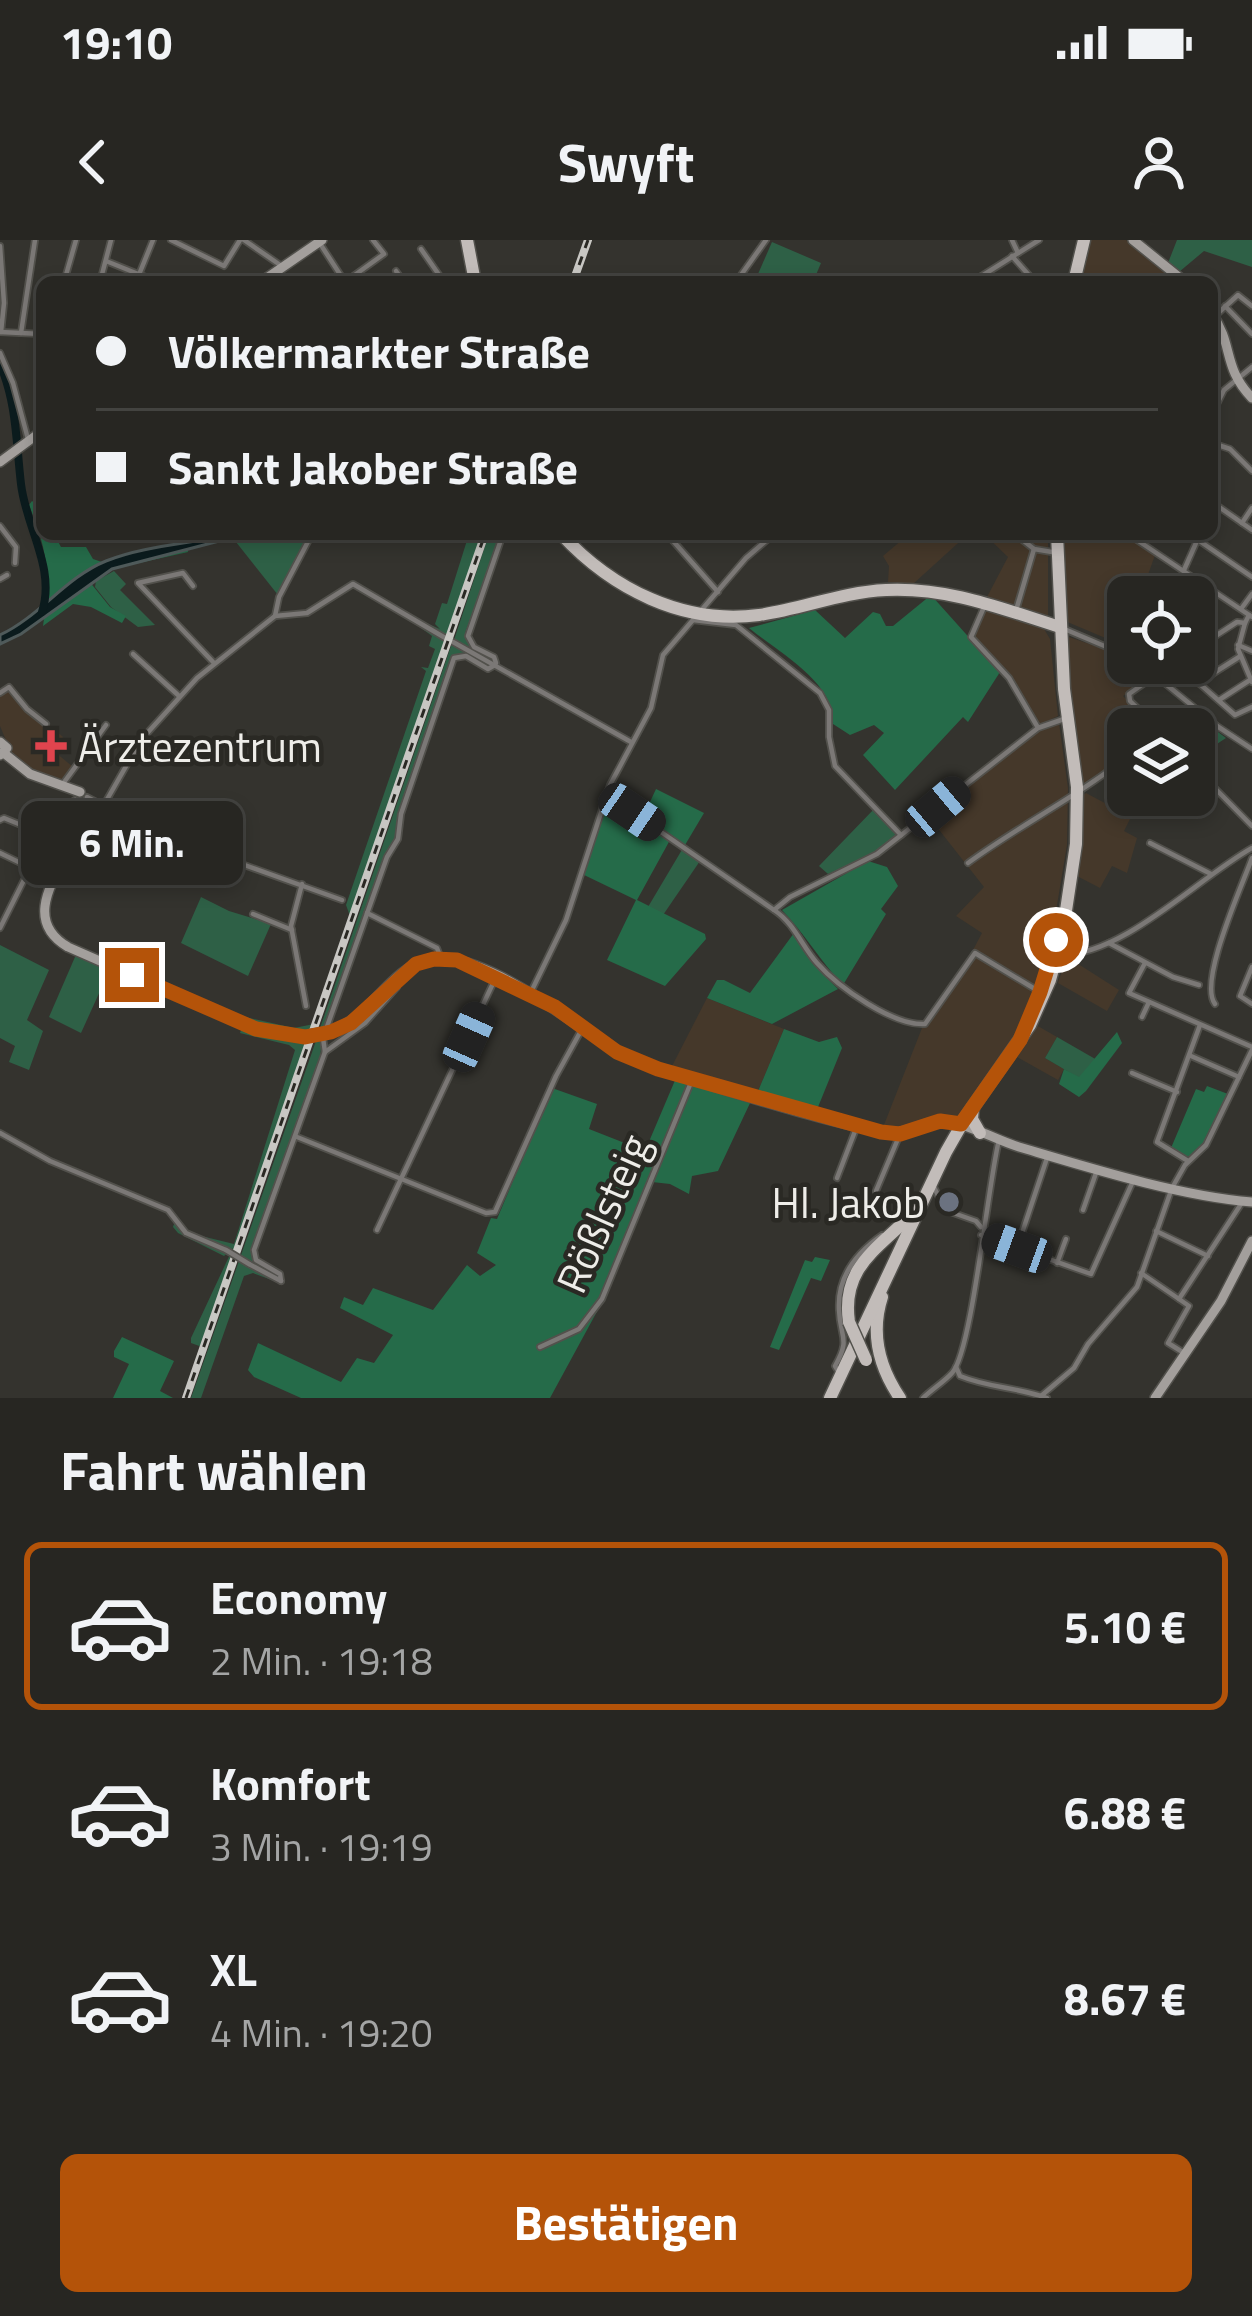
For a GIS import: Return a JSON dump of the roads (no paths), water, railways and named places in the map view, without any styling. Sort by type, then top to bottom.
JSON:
[{"type":"main road","points":[[467,240],[474,276]]},
{"type":"main road","points":[[1073,276],[1082,240]]},
{"type":"main road","points":[[1133,240],[1178,276]]},
{"type":"main road","points":[[270,276],[317,242]]},
{"type":"main road","points":[[1218,323],[1234,380],[1252,398]]},
{"type":"main road","points":[[0,462],[36,436]]},
{"type":"main road","points":[[567,540],[629,589],[696,617],[760,615],[883,590],[934,591],[986,602],[1057,626]]},
{"type":"main road","points":[[830,1398],[917,1208],[961,1124],[1020,1040],[1056,953],[1071,862],[1075,798],[1054,549]]},
{"type":"main road","points":[[2,750],[26,772],[62,784],[81,798],[80,826],[44,907],[45,924],[55,938],[241,1023],[297,1037],[333,1031],[361,1016],[416,964],[441,958],[464,962],[530,994],[631,1059],[692,1079],[900,1134],[940,1121],[961,1124],[1048,1155],[1172,1188],[1248,1202]]},
{"type":"main road","points":[[973,1106],[972,1119],[980,1132]]},
{"type":"main road","points":[[940,1121],[951,1129],[952,1141]]},
{"type":"main road","points":[[899,1398],[866,1360],[849,1322],[850,1284],[869,1252],[917,1208]]},
{"type":"main road","points":[[1155,1398],[1221,1300],[1252,1240]]},
{"type":"main road","points":[[891,1266],[876,1331],[885,1373],[899,1398]]},
{"type":"main road","points":[[850,1284],[861,1272],[873,1273],[878,1284],[873,1302]]},
{"type":"street","points":[[21,333],[35,240]]},
{"type":"street","points":[[66,276],[76,240]]},
{"type":"street","points":[[102,276],[111,240]]},
{"type":"street","points":[[139,276],[153,240]]},
{"type":"street","points":[[170,240],[224,266],[242,240],[283,267]]},
{"type":"street","points":[[353,276],[384,254],[373,240]]},
{"type":"street","points":[[740,276],[766,240]]},
{"type":"street","points":[[1012,240],[1015,255],[1031,276]]},
{"type":"street","points":[[982,276],[1039,240]]},
{"type":"street","points":[[317,242],[341,276]]},
{"type":"street","points":[[0,245],[1,332],[36,334]]},
{"type":"street","points":[[421,249],[440,276]]},
{"type":"street","points":[[106,261],[134,276]]},
{"type":"street","points":[[396,271],[400,276]]},
{"type":"street","points":[[1218,312],[1238,295],[1249,303]]},
{"type":"street","points":[[1225,306],[1252,334]]},
{"type":"street","points":[[0,353],[13,382],[22,446]]},
{"type":"street","points":[[1218,401],[1252,367]]},
{"type":"street","points":[[1218,445],[1230,449],[1252,471]]},
{"type":"street","points":[[1218,508],[1252,530]]},
{"type":"street","points":[[1243,523],[1252,508]]},
{"type":"street","points":[[0,526],[16,547],[15,562]]},
{"type":"street","points":[[275,616],[279,597],[309,540]]},
{"type":"street","points":[[495,665],[494,657],[474,647],[467,636],[501,540]]},
{"type":"street","points":[[672,540],[718,592]]},
{"type":"street","points":[[530,994],[566,920],[591,836],[631,742],[651,708],[663,655],[767,540]]},
{"type":"street","points":[[1023,540],[1034,549],[1054,549]]},
{"type":"street","points":[[1142,540],[1249,618]]},
{"type":"street","points":[[1184,570],[1198,540]]},
{"type":"street","points":[[1203,540],[1252,578]]},
{"type":"street","points":[[1016,612],[1034,549]]},
{"type":"street","points":[[193,586],[185,573],[138,583],[214,664]]},
{"type":"street","points":[[0,579],[8,575]]},
{"type":"street","points":[[105,803],[137,744],[214,664],[275,616],[307,613],[353,584],[631,742]]},
{"type":"street","points":[[1241,610],[1252,594]]},
{"type":"street","points":[[986,602],[971,637],[1009,678],[1038,728]]},
{"type":"street","points":[[696,617],[736,625],[820,693],[829,710],[835,766],[902,836]]},
{"type":"street","points":[[1217,701],[1251,681],[1238,645],[1249,618]]},
{"type":"street","points":[[1215,636],[1249,618]]},
{"type":"street","points":[[1057,626],[1107,647]]},
{"type":"street","points":[[1238,645],[1252,651]]},
{"type":"street","points":[[133,654],[179,696]]},
{"type":"street","points":[[0,1132],[50,1161],[168,1210],[184,1232],[281,1281],[282,1276],[261,1265],[254,1252],[325,1052],[322,1040],[388,853],[397,841],[400,814],[453,660],[463,655],[488,669],[495,665]]},
{"type":"street","points":[[1215,672],[1239,657]]},
{"type":"street","points":[[1139,708],[1129,698],[1141,684]]},
{"type":"street","points":[[1168,684],[1217,727],[1252,748]]},
{"type":"street","points":[[1198,684],[1237,715],[1252,707]]},
{"type":"street","points":[[0,693],[10,687],[46,724]]},
{"type":"street","points":[[774,910],[790,897],[877,854],[1038,728],[1065,719]]},
{"type":"street","points":[[62,784],[106,725]]},
{"type":"street","points":[[968,862],[1075,798],[1107,773]]},
{"type":"street","points":[[1215,788],[1252,826]]},
{"type":"street","points":[[0,928],[4,911],[60,810],[81,798],[105,803],[155,832],[342,900]]},
{"type":"street","points":[[632,812],[787,919],[815,961],[844,988],[901,1021],[925,1024],[975,953],[1043,993]]},
{"type":"street","points":[[0,820],[48,836]]},
{"type":"street","points":[[1150,843],[1211,874]]},
{"type":"street","points":[[1056,953],[1071,955],[1108,943],[1252,851]]},
{"type":"street","points":[[1214,1004],[1209,991],[1216,962],[1252,851]]},
{"type":"street","points":[[0,853],[31,868]]},
{"type":"street","points":[[302,884],[292,930],[306,1006]]},
{"type":"street","points":[[367,913],[437,948],[441,958]]},
{"type":"street","points":[[253,914],[292,930]]},
{"type":"street","points":[[1108,943],[1199,985]]},
{"type":"street","points":[[953,1371],[988,1388],[1018,1388],[1044,1397],[1074,1368],[1088,1343],[1137,1287],[1172,1188],[1206,1145],[1239,1077],[1252,1048],[1130,993],[1145,963]]},
{"type":"street","points":[[1252,967],[1240,996],[1252,1004]]},
{"type":"street","points":[[377,1230],[496,976]]},
{"type":"street","points":[[325,1052],[368,1020],[398,987],[396,979]]},
{"type":"street","points":[[1142,1017],[1149,1002]]},
{"type":"street","points":[[1189,1162],[1157,1142],[1200,1025]]},
{"type":"street","points":[[297,1138],[494,1212],[583,1027]]},
{"type":"street","points":[[1191,1056],[1239,1077]]},
{"type":"street","points":[[1132,1072],[1177,1092]]},
{"type":"street","name":"Rößlsteig","points":[[540,1347],[579,1329],[602,1299],[692,1079]]},
{"type":"street","points":[[837,1178],[857,1126]]},
{"type":"street","points":[[876,1191],[900,1134]]},
{"type":"street","points":[[923,1398],[953,1371],[971,1318],[979,1220],[999,1141]]},
{"type":"street","points":[[1017,1248],[1048,1155]]},
{"type":"street","points":[[1083,1210],[1098,1168]]},
{"type":"street","points":[[981,1231],[1093,1274],[1135,1177]]},
{"type":"street","points":[[932,1181],[945,1210],[979,1220]]},
{"type":"street","points":[[1179,1299],[1248,1202]]},
{"type":"street","points":[[842,1372],[835,1366],[846,1340],[839,1308],[844,1278],[861,1252],[917,1208]]},
{"type":"street","points":[[1156,1231],[1208,1256]]},
{"type":"street","points":[[1057,1263],[1066,1239]]},
{"type":"street","points":[[1141,1273],[1189,1306],[1168,1343],[1185,1354]]},
{"type":"waterway","points":[[0,364],[13,408],[24,500],[43,564],[42,612]]},
{"type":"railway","points":[[575,276],[588,240]]},
{"type":"railway","points":[[186,1398],[483,540]]},
{"type":"place","name":"Ärztezentrum","points":[[51,746]]},
{"type":"place","name":"Hl. Jakob","points":[[949,1202]]}]
